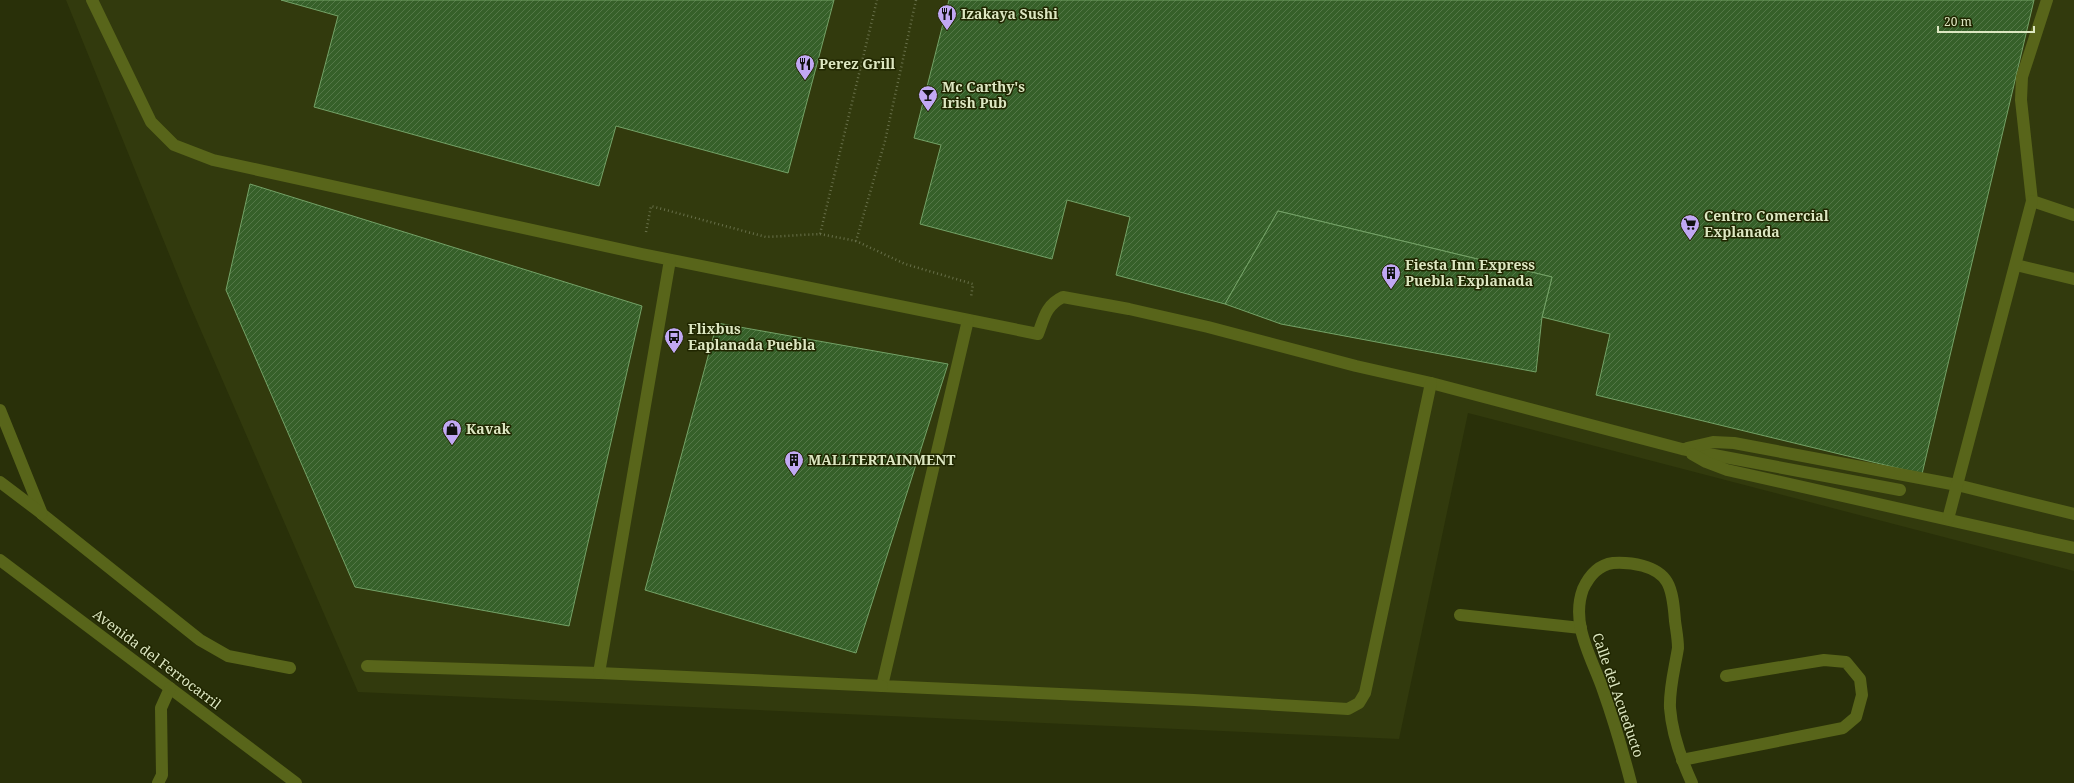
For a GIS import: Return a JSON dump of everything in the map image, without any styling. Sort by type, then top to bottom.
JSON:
[{"type":"street","points":[[92,0],[151,122],[174,145],[213,160],[670,260],[1038,334],[1046,309],[1054,301],[1063,297],[1129,309],[1208,327],[1356,366],[1431,383],[1682,449],[1900,490]]},
{"type":"street","points":[[1948,519],[2032,201],[2021,100],[2022,77],[2046,0]]},
{"type":"street","points":[[2032,201],[2074,215]]},
{"type":"street","points":[[600,673],[670,260]]},
{"type":"street","points":[[2016,265],[2074,278]]},
{"type":"street","points":[[882,686],[968,320]]},
{"type":"street","points":[[366,666],[600,673],[1194,700],[1348,709],[1359,703],[1365,693],[1431,383]]},
{"type":"street","points":[[0,410],[42,514]]},
{"type":"street","points":[[1682,449],[1713,442],[1734,443],[1957,485],[2074,514]]},
{"type":"street","points":[[1682,449],[1706,462],[1727,470],[2074,548]]},
{"type":"street","points":[[0,482],[200,640],[228,656],[290,668]]},
{"type":"street","name":"Avenida del Ferrocarril","points":[[0,560],[296,783]]},
{"type":"street","name":"Calle del Acueducto","points":[[1631,783],[1603,689],[1587,655],[1580,628],[1579,600],[1587,580],[1602,565],[1626,562],[1651,568],[1667,582],[1674,608],[1678,645],[1670,706],[1673,733],[1692,783]]},
{"type":"street","points":[[1460,615],[1580,628]]},
{"type":"street","points":[[1682,760],[1843,728],[1856,717],[1862,695],[1860,679],[1846,662],[1824,660],[1726,676]]},
{"type":"street","points":[[158,783],[162,775],[161,708],[170,688]]},
{"type":"path","points":[[820,234],[877,0]]},
{"type":"path","points":[[856,241],[885,141],[916,0]]},
{"type":"path","points":[[642,254],[651,206],[766,237],[820,234],[856,241],[905,264],[973,284],[968,320]]},
{"type":"shaded area","points":[[66,0],[2074,0],[2074,571],[1468,413],[1399,739],[358,692],[189,303]]},
{"type":"building","points":[[281,0],[834,0],[788,173],[616,126],[599,186],[314,107],[338,16]]},
{"type":"building","name":"Centro Comercial Explanada","points":[[949,0],[2034,0],[1922,474],[1596,395],[1610,334],[1542,317],[1552,277],[1278,211],[1225,304],[1116,275],[1130,217],[1067,200],[1052,259],[920,224],[941,145],[914,138]]},
{"type":"building","name":"Kavak","points":[[250,184],[642,306],[569,626],[355,587],[226,290]]},
{"type":"building","name":"Fiesta Inn Express Puebla Explanada","points":[[1278,211],[1552,277],[1542,317],[1536,372],[1281,324],[1225,304]]},
{"type":"building","name":"MALLTERTAINMENT","points":[[717,323],[948,364],[856,653],[645,590]]},
{"type":"place","name":"Izakaya Sushi","points":[[947,31]]},
{"type":"place","name":"Perez Grill","points":[[805,81]]},
{"type":"place","name":"Mc Carthy's Irish Pub","points":[[928,112]]},
{"type":"place","name":"Centro Comercial Explanada","points":[[1690,241]]},
{"type":"place","name":"Fiesta Inn Express Puebla Explanada","points":[[1391,290]]},
{"type":"place","name":"Flixbus Eaplanada Puebla","points":[[674,354]]},
{"type":"place","name":"Kavak","points":[[452,446]]},
{"type":"place","name":"MALLTERTAINMENT","points":[[794,477]]}]
